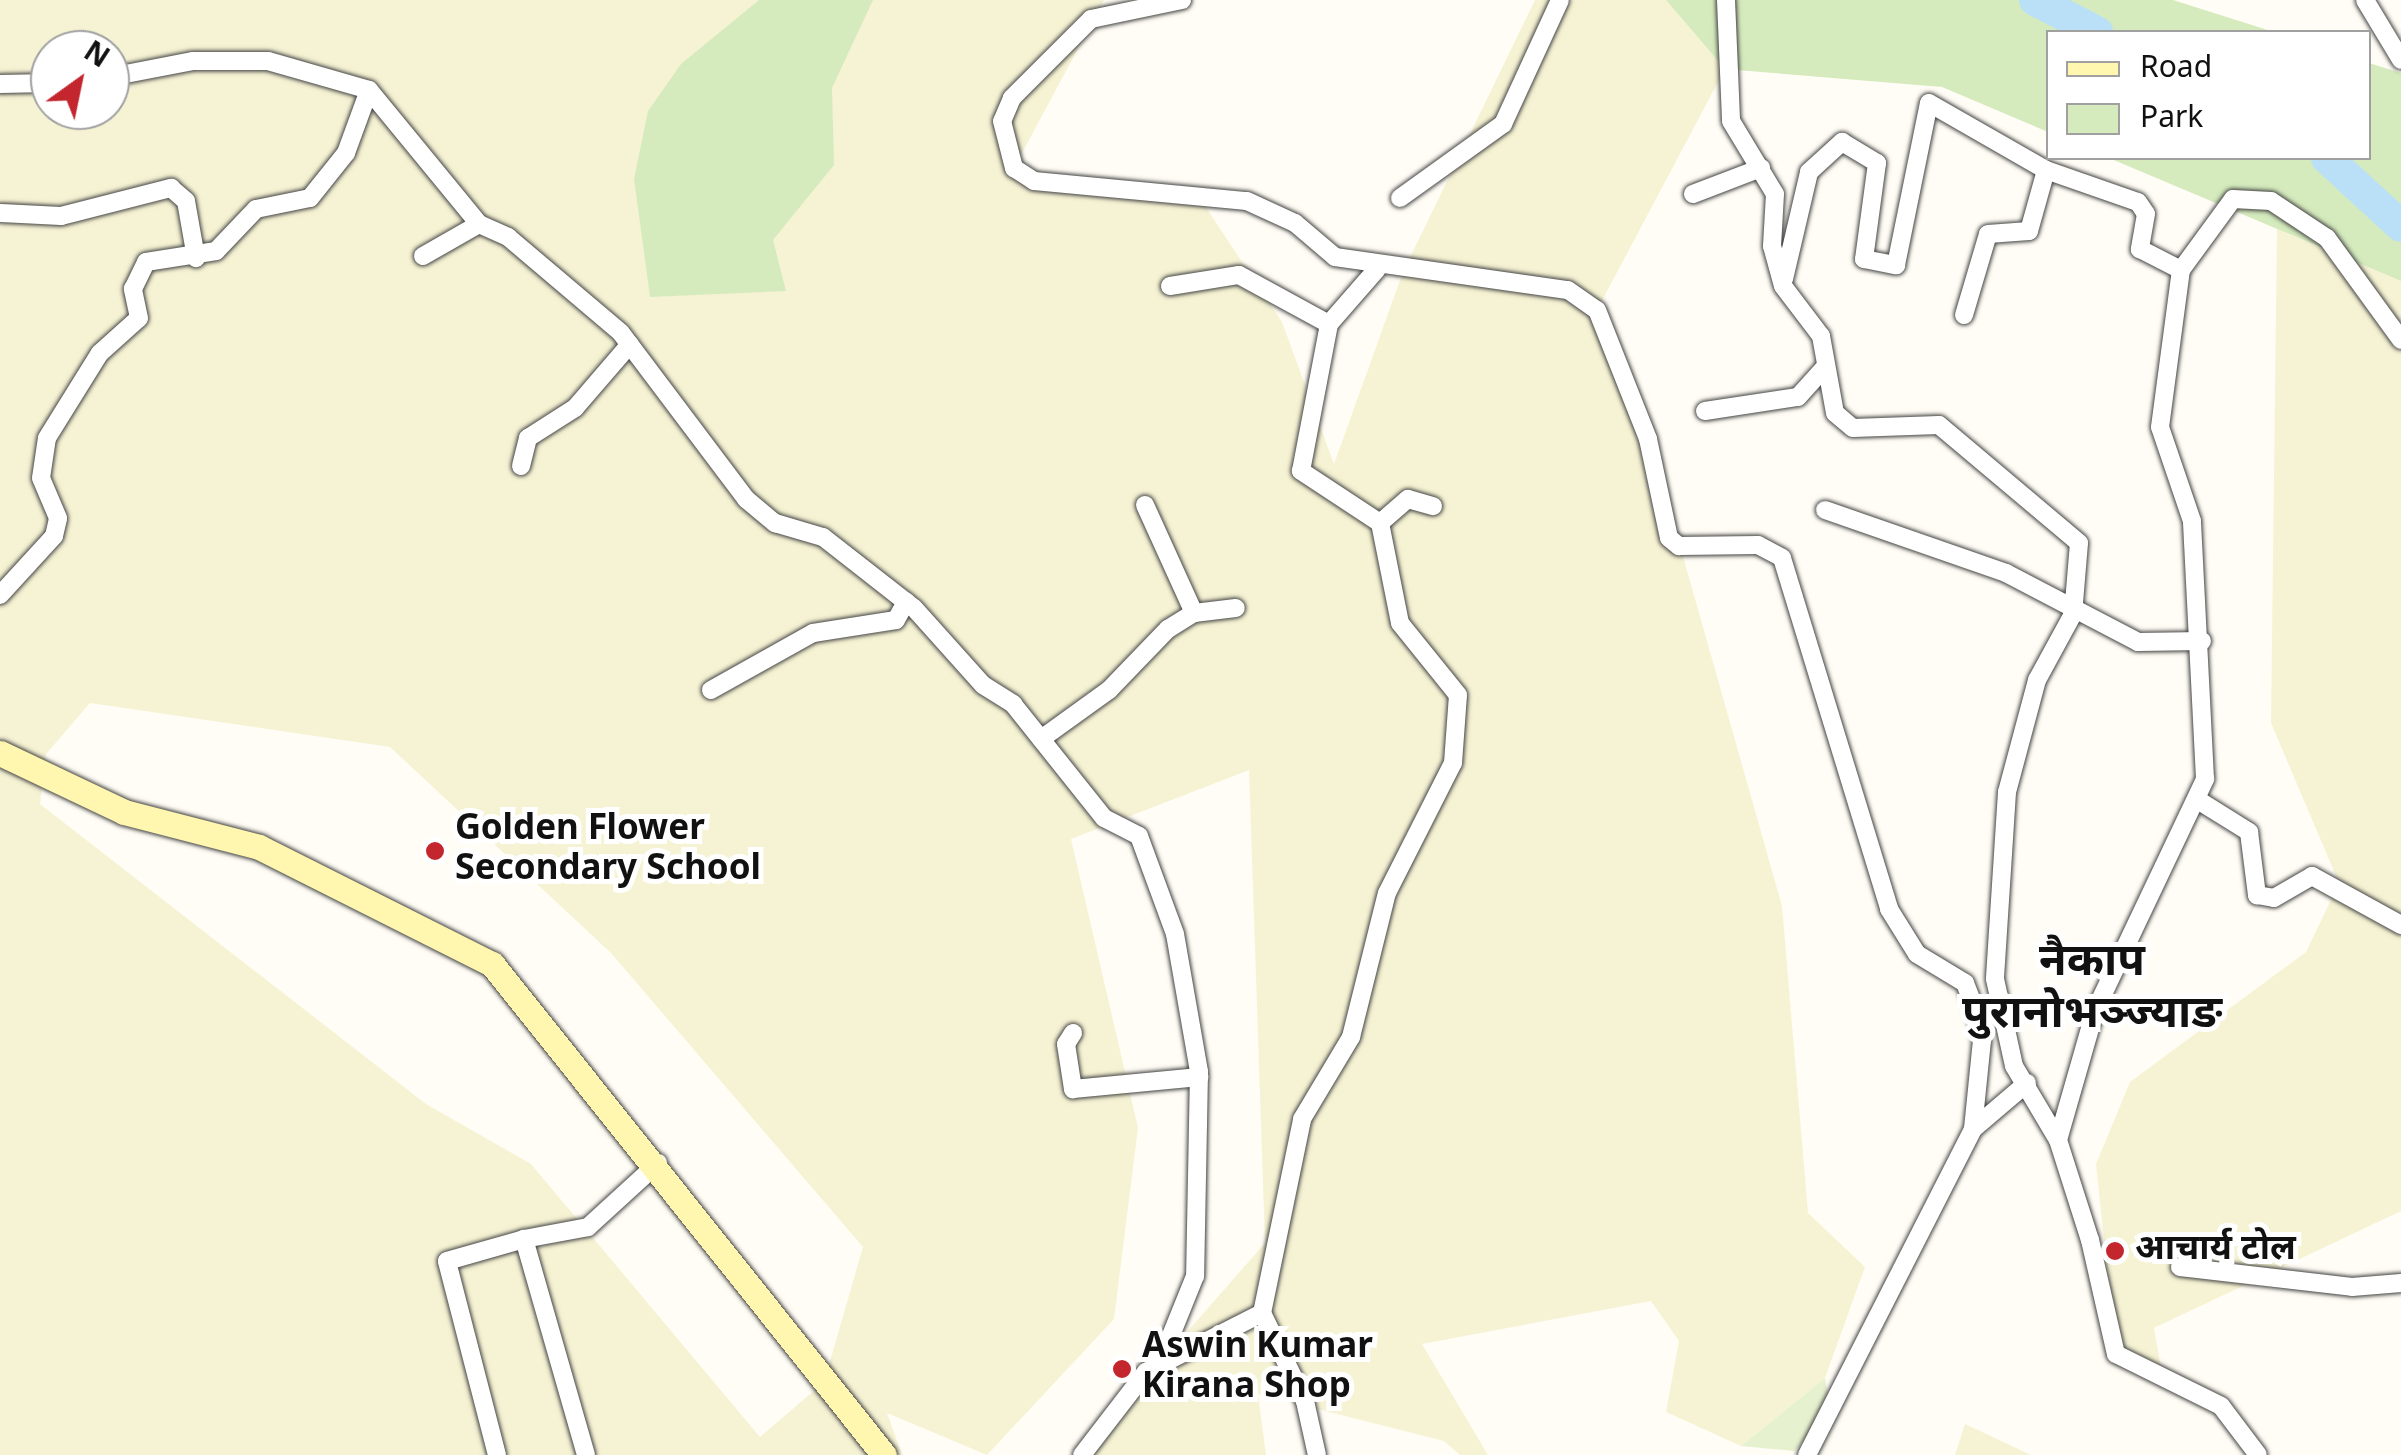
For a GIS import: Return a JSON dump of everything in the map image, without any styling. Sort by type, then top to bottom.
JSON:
[{"type":"street","points":[[1182,0],[1092,19],[1012,98],[1002,121],[1014,168],[1034,181],[1247,201],[1296,223],[1335,256],[1377,269],[1568,290],[1596,310],[1648,439],[1668,538],[1679,546],[1758,545],[1782,558],[1890,908],[1917,954],[1965,983],[1982,1040],[1973,1129],[1807,1455]]},
{"type":"street","points":[[1400,198],[1503,124],[1560,0]]},
{"type":"street","points":[[1726,0],[1731,121],[1775,194],[1772,246],[1783,286],[1821,336],[1843,422],[1938,425],[2078,540],[2073,614],[2037,680],[2007,792],[1996,892],[1995,979],[2014,1066],[2058,1140],[2116,1354],[2222,1406],[2258,1455]]},
{"type":"street","points":[[2365,0],[2401,60]]},
{"type":"street","points":[[130,73],[193,60],[268,62],[370,90],[479,224],[508,237],[630,344],[746,499],[775,523],[823,537],[906,602],[1041,739],[1104,818],[1151,851],[1184,971],[1199,1078],[1195,1276],[1180,1324],[1159,1347],[1159,1366]]},
{"type":"street","points":[[0,84],[30,83]]},
{"type":"street","points":[[0,595],[54,536],[58,518],[41,478],[47,438],[100,353],[139,318],[136,275],[160,252],[196,258],[244,231],[256,209],[292,206],[328,181],[370,90]]},
{"type":"street","points":[[1783,286],[1809,172],[1830,146],[1867,151],[1877,164],[1864,259],[1881,268],[1902,256],[1925,104],[2046,170],[2138,202],[2146,214],[2140,249],[2181,270]]},
{"type":"street","points":[[1693,194],[1761,168]]},
{"type":"street","points":[[1964,315],[1988,234],[2029,230],[2046,170]]},
{"type":"street","points":[[1,213],[61,216],[171,188],[186,200],[196,258]]},
{"type":"street","points":[[2058,1140],[2095,1010],[2201,802],[2202,641],[2192,522],[2160,426],[2181,270],[2233,199],[2272,200],[2328,238],[2401,340]]},
{"type":"street","points":[[423,256],[479,224]]},
{"type":"street","points":[[1317,1455],[1304,1402],[1262,1313],[1302,1119],[1351,1037],[1387,893],[1454,762],[1463,720],[1458,695],[1400,623],[1380,522],[1301,471],[1329,324],[1377,269]]},
{"type":"street","points":[[1170,286],[1239,276],[1329,324]]},
{"type":"street","points":[[521,466],[528,438],[576,408],[630,344]]},
{"type":"street","points":[[1706,411],[1798,397],[1826,366]]},
{"type":"street","points":[[1380,522],[1408,499],[1433,506]]},
{"type":"street","points":[[1145,505],[1194,613]]},
{"type":"street","points":[[1825,510],[2006,573],[2073,614],[2138,642],[2202,641]]},
{"type":"street","points":[[711,690],[813,633],[896,620],[906,602]]},
{"type":"street","points":[[1041,739],[1194,613],[1236,608]]},
{"type":"street","points":[[0,752],[124,812],[259,847],[492,964],[658,1163],[763,1310],[884,1455]]},
{"type":"street","points":[[2201,802],[2249,832],[2251,878],[2266,900],[2312,876],[2401,925]]},
{"type":"street","points":[[1073,1033],[1066,1044],[1073,1089],[1199,1078]]},
{"type":"street","points":[[1973,1129],[2026,1083]]},
{"type":"street","points":[[496,1455],[448,1261],[588,1226],[658,1163]]},
{"type":"street","points":[[524,1240],[586,1455]]},
{"type":"street","points":[[2180,1268],[2352,1287],[2401,1283]]},
{"type":"street","points":[[1082,1455],[1126,1390],[1159,1366],[1262,1313]]},
{"type":"shaded area","points":[[0,0],[1104,0],[1014,168],[1199,197],[1282,322],[1334,464],[1403,272],[1535,0],[1666,0],[1725,69],[1597,310],[1684,560],[1782,906],[1808,1213],[1865,1267],[1825,1378],[1741,1446],[1666,1412],[1679,1341],[1651,1301],[1422,1344],[1488,1455],[1460,1455],[1444,1441],[1258,1394],[1266,1455],[1092,1455],[1095,1437],[1265,1243],[1249,770],[1071,839],[1138,1128],[1114,1319],[987,1455],[887,1413],[902,1455],[0,1455]],"holes":[[[90,703],[390,747],[611,953],[863,1247],[824,1382],[760,1437],[531,1164],[426,1104],[40,804],[46,754]]]},
{"type":"shaded area","points":[[2277,229],[2401,281],[2401,1211],[2154,1328],[2163,1379],[2116,1354],[2096,1164],[2130,1082],[2306,952],[2339,883],[2271,723]]},
{"type":"shaded area","points":[[1965,1424],[2031,1455],[1955,1455]]},
{"type":"green space","points":[[759,0],[873,0],[832,88],[834,165],[773,240],[786,291],[650,297],[634,179],[648,111],[681,64]]},
{"type":"green space","points":[[1666,0],[2173,0],[2268,30],[2046,30],[2046,131],[1942,87],[1725,69]]},
{"type":"green space","points":[[2371,64],[2401,73],[2401,281],[2114,160],[2371,160]]},
{"type":"green space","points":[[1825,1378],[1831,1412],[1794,1451],[1741,1446]]},
{"type":"waterway","points":[[2035,0],[2093,30]]},
{"type":"waterway","points":[[2329,160],[2401,226]]},
{"type":"place","name":"Golden Flower Secondary School","points":[[435,851]]},
{"type":"place","name":"आचार्य टोल","points":[[2115,1251]]},
{"type":"place","name":"Aswin Kumar Kirana Shop","points":[[1122,1369]]},
{"type":"district","name":"नैकाप पुरानोभञ्ज्याङ","points":[[2092,991]]}]
